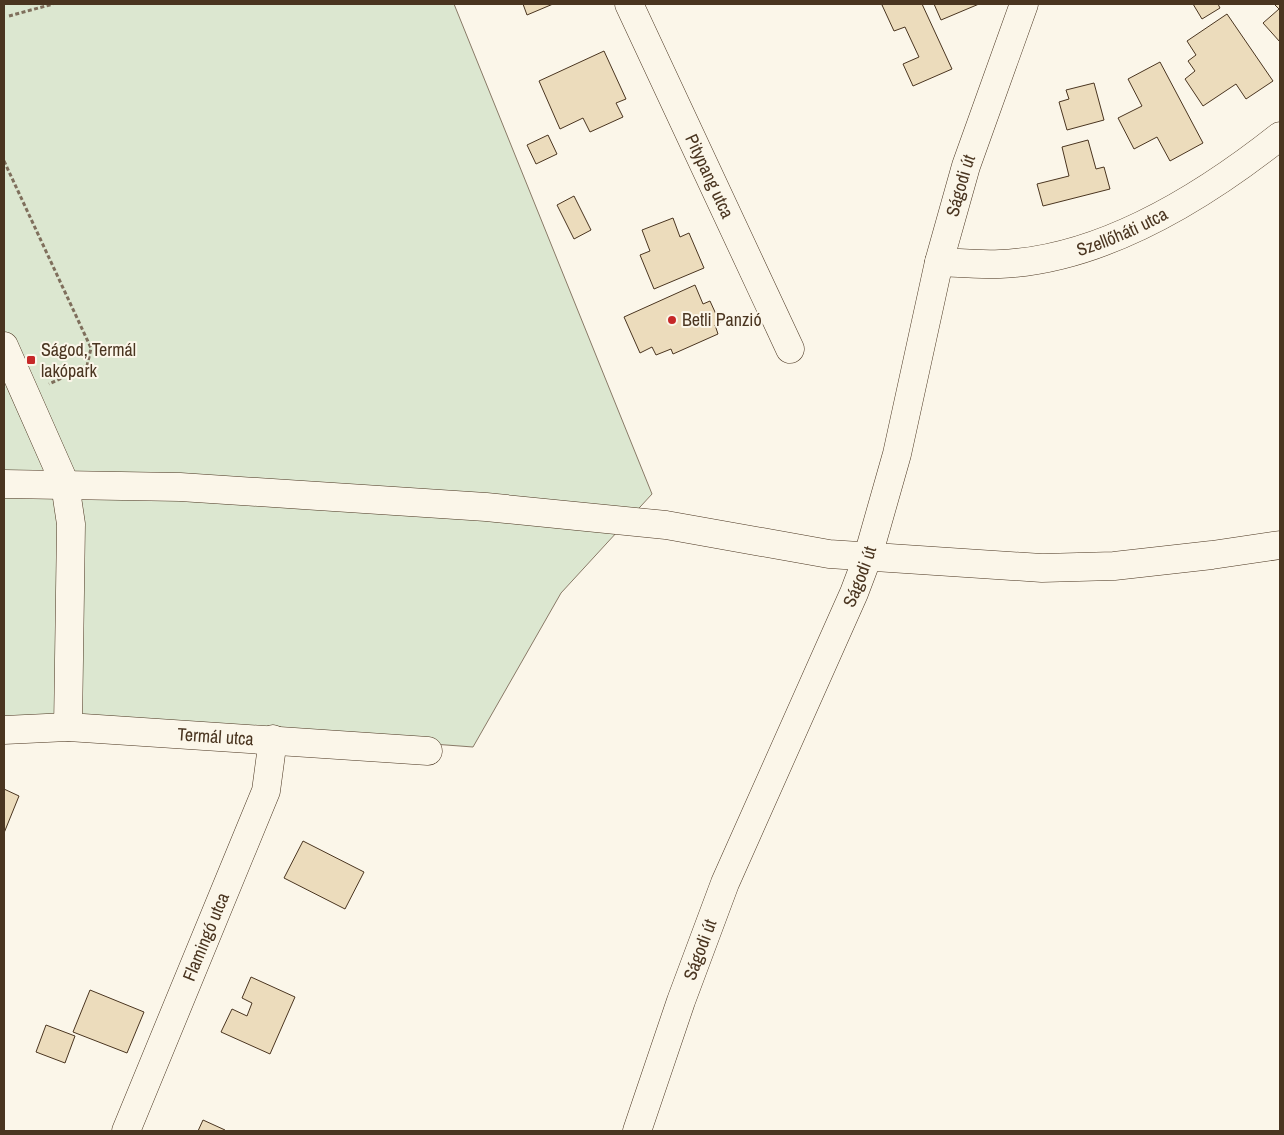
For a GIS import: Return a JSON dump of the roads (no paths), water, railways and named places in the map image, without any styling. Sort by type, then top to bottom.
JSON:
[{"type":"street","name":"Pitypang utca","points":[[629,4],[790,349]]},
{"type":"street","name":"Ságodi út","points":[[637,1131],[681,1001],[725,883],[854,593],[868,556],[897,454],[939,262],[966,166],[1024,4]]},
{"type":"street","name":"Szellőháti utca","points":[[939,262],[1001,264],[1047,257],[1096,244],[1193,198],[1240,168],[1280,136]]},
{"type":"street","points":[[4,346],[64,484],[71,524],[68,727]]},
{"type":"street","points":[[4,484],[180,488],[486,507],[666,524],[829,554],[1042,568],[1114,566],[1280,545]]},
{"type":"street","name":"Termál utca","points":[[4,730],[68,727],[428,751]]},
{"type":"street","name":"Flamingó utca","points":[[126,1131],[266,791],[273,740]]},
{"type":"place","name":"Betli Panzió","points":[[672,320]]},
{"type":"place","name":"Ságod, Termál lakópark","points":[[31,360]]}]
